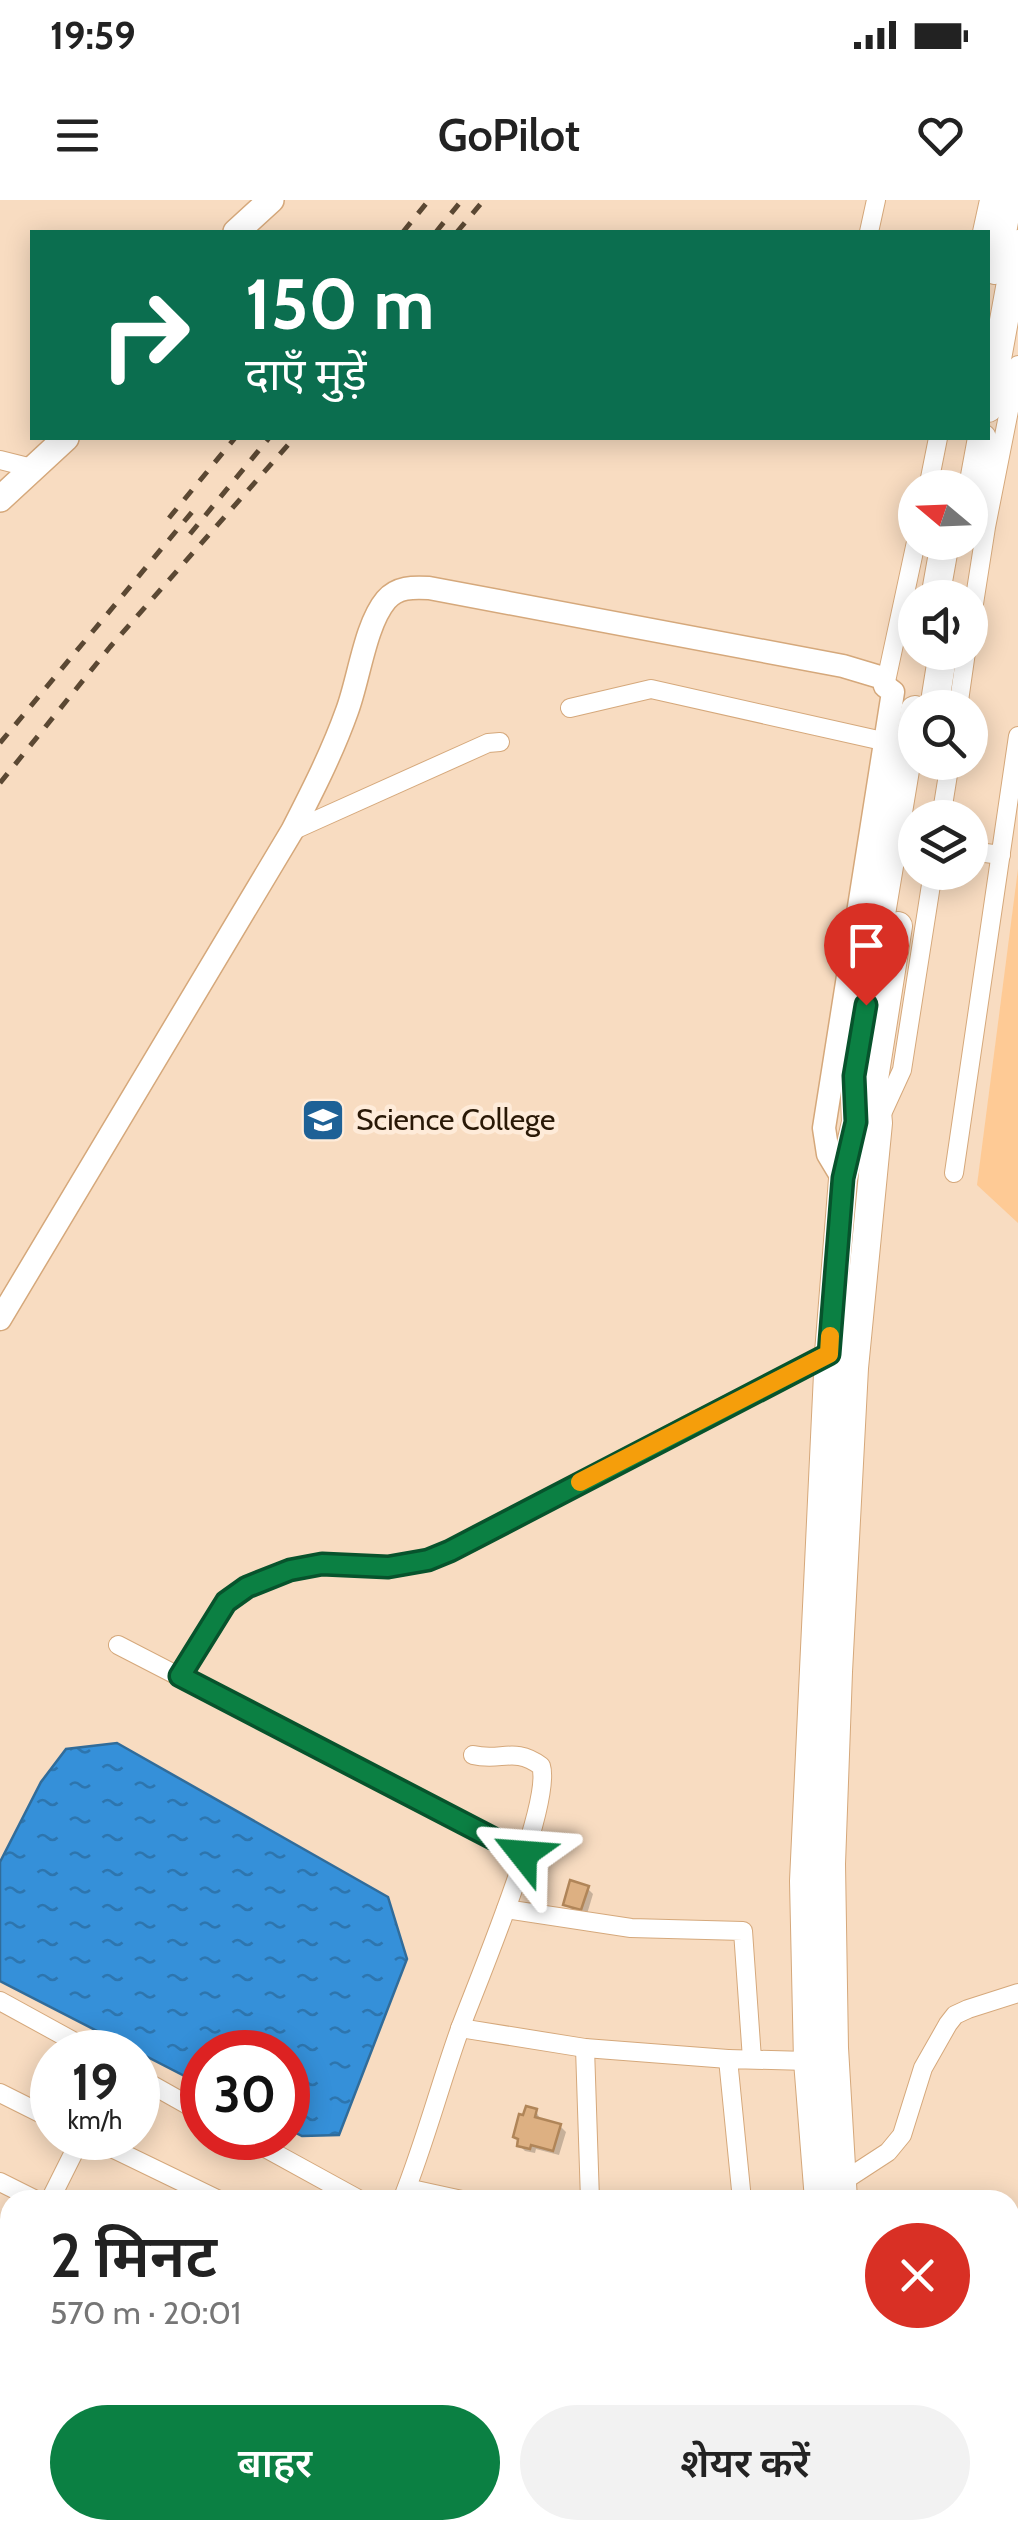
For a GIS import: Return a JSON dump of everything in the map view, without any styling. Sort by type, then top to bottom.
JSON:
[{"type":"main road","points":[[238,230],[272,200]]},
{"type":"main road","points":[[990,279],[995,202]]},
{"type":"main road","points":[[990,397],[1018,244]]},
{"type":"main road","points":[[0,499],[64,440]]},
{"type":"main road","points":[[959,470],[964,440]]},
{"type":"main road","points":[[976,470],[982,440]]},
{"type":"main road","points":[[842,2190],[834,2048],[831,1864],[854,1368],[878,1124],[864,1077],[905,780]]},
{"type":"main road","points":[[818,2190],[808,2060],[804,1881],[829,1354],[843,1178],[901,890]]},
{"type":"street","points":[[869,230],[876,200]]},
{"type":"street","points":[[968,200],[995,202],[983,230]]},
{"type":"street","points":[[978,580],[1018,366]]},
{"type":"street","points":[[932,470],[938,440]]},
{"type":"street","points":[[0,460],[32,468]]},
{"type":"street","points":[[886,686],[912,560]]},
{"type":"street","points":[[0,1318],[292,831],[349,707],[376,616],[386,600],[409,587],[843,666],[882,678],[893,692],[824,1128],[828,1154],[843,1178]]},
{"type":"street","points":[[570,708],[651,689],[887,742]]},
{"type":"street","points":[[954,1172],[1018,736]]},
{"type":"street","points":[[292,831],[488,743],[500,742]]},
{"type":"street","points":[[988,854],[1000,856]]},
{"type":"street","points":[[878,1124],[902,1070],[930,890]]},
{"type":"street","points":[[180,1676],[226,1602],[247,1587],[290,1570],[322,1564],[388,1567],[472,1542],[685,1426],[829,1354]]},
{"type":"street","points":[[118,1644],[523,1854]]},
{"type":"street","points":[[405,2190],[460,2028],[506,1909],[544,1790],[541,1766],[530,1758],[513,1752],[473,1755]]},
{"type":"street","points":[[506,1909],[631,1928],[742,1931],[752,2059]]},
{"type":"street","points":[[843,2190],[902,2135],[922,2068],[955,2015],[1018,1994]]},
{"type":"street","points":[[0,2002],[52,2030]]},
{"type":"street","points":[[460,2028],[585,2048],[728,2059],[808,2060]]},
{"type":"street","points":[[585,2048],[590,2190]]},
{"type":"street","points":[[728,2059],[741,2190]]},
{"type":"street","points":[[0,2093],[30,2107]]},
{"type":"street","points":[[55,2190],[70,2160]]},
{"type":"street","points":[[136,2160],[198,2190]]},
{"type":"street","points":[[286,2160],[342,2190]]},
{"type":"shaded area","points":[[1018,869],[1018,1223],[977,1185]]},
{"type":"water","points":[[117,1743],[388,1897],[407,1959],[339,2135],[310,2136],[310,2030],[180,2030],[180,2074],[160,2063],[160,2030],[95,2030],[0,1981],[0,1862],[41,1782],[66,1749]]},
{"type":"building","points":[[570,1880],[589,1886],[581,1910],[563,1905]]},
{"type":"building","points":[[526,2106],[537,2109],[535,2117],[561,2124],[553,2151],[517,2146],[518,2139],[513,2137],[519,2114],[523,2115]]},
{"type":"railway","points":[[405,230],[429,200]]},
{"type":"railway","points":[[438,230],[462,200]]},
{"type":"railway","points":[[459,230],[484,200]]},
{"type":"railway","points":[[169,518],[233,440]]},
{"type":"railway","points":[[190,534],[267,440]]},
{"type":"railway","points":[[0,783],[110,647],[292,440]]},
{"type":"railway","points":[[0,743],[192,512]]},
{"type":"slow traffic","points":[[580,1482],[829,1354],[830,1336]]},
{"type":"place","name":"Science College","points":[[323,1120]]},
{"type":"route","points":[[523,1854],[180,1676],[226,1602],[247,1587],[290,1570],[322,1564],[388,1567],[428,1560],[472,1542],[685,1426],[829,1354],[843,1178],[856,1122],[854,1076],[866,1005]]}]
